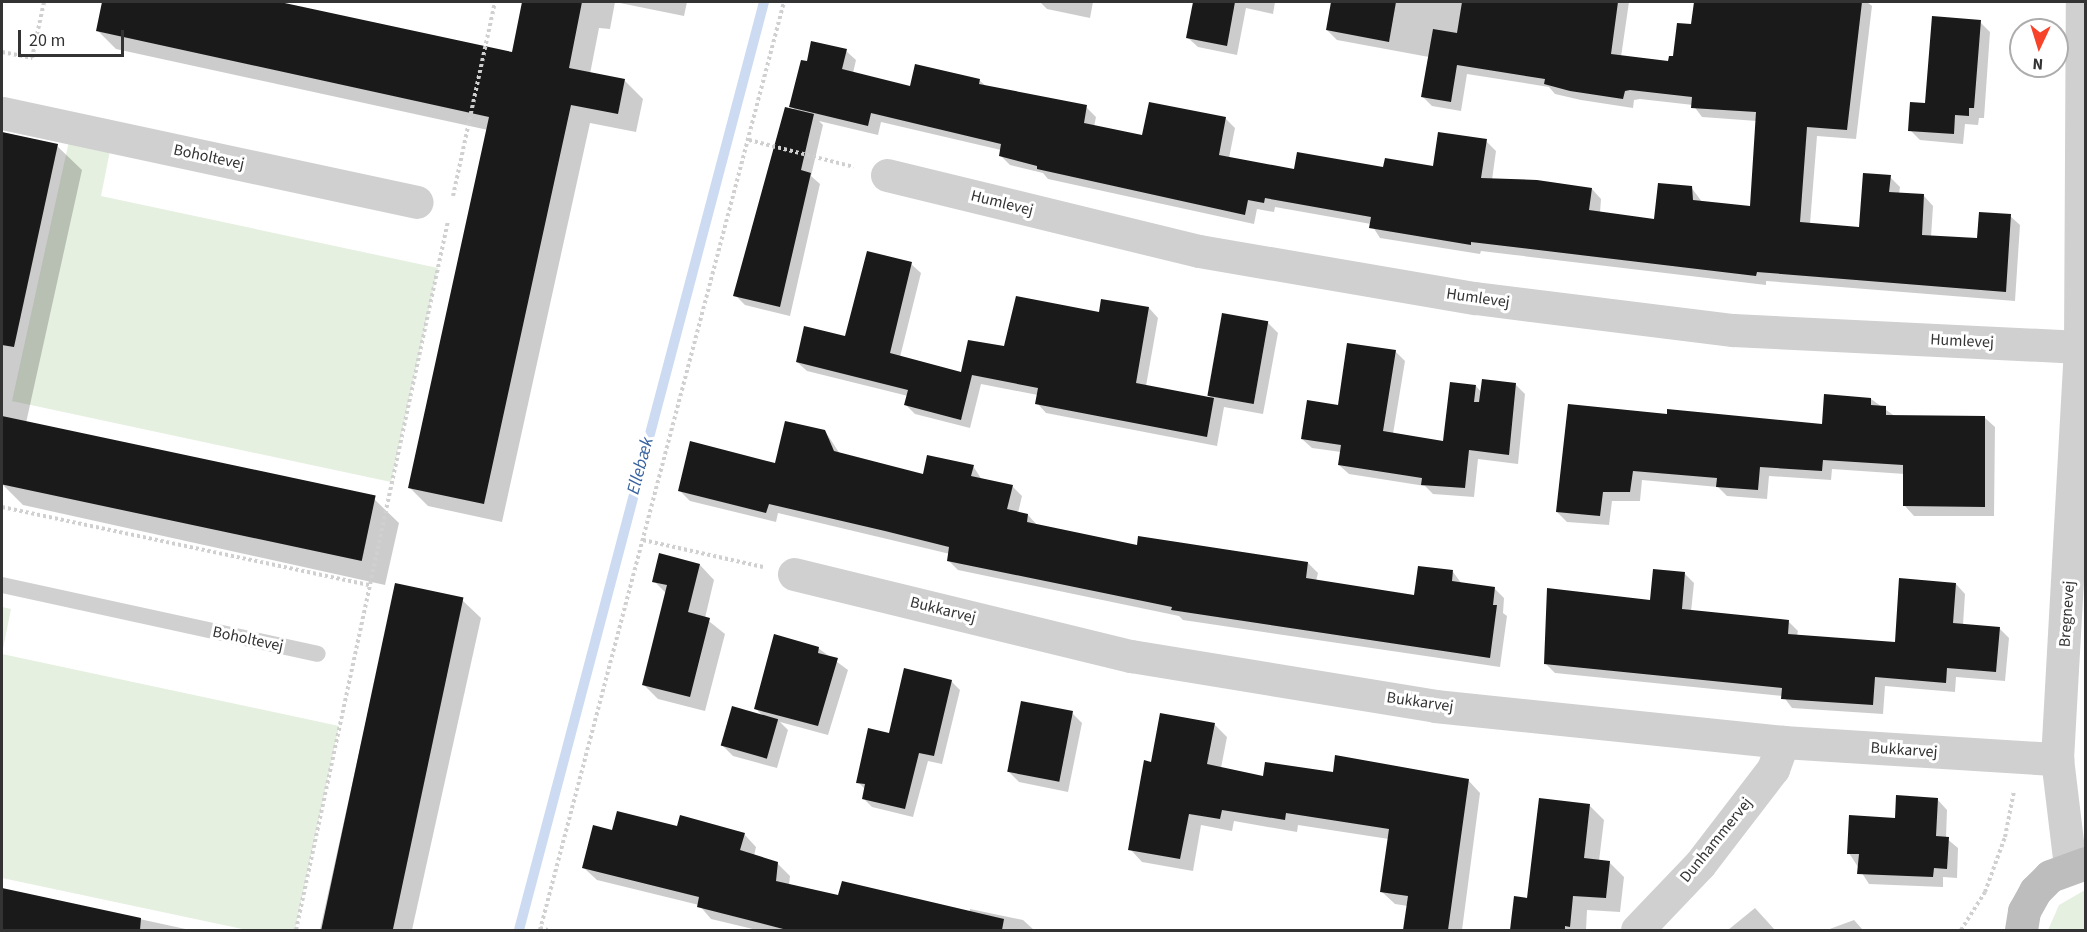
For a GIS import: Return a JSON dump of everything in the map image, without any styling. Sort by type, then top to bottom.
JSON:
[{"type":"street","name":"Bregnevej","points":[[2078,864],[2057,759],[2079,547],[2084,140],[2082,2]]},
{"type":"street","name":"Boholtevej","points":[[2,113],[417,202]]},
{"type":"street","name":"Humlevej","points":[[887,176],[1199,251],[1475,298],[1733,330],[2080,347]]},
{"type":"street","name":"Bukkarvej","points":[[794,574],[1142,657],[1434,705],[1783,742],[2057,759]]},
{"type":"street","name":"Dunhammervej","points":[[1637,930],[1700,864],[1773,769],[1783,742]]},
{"type":"street","points":[[2021,930],[2024,911],[2035,891],[2050,876],[2078,864]]},
{"type":"lane","name":"Boholtevej","points":[[2,585],[318,654]]},
{"type":"path","points":[[2,52],[32,58],[44,2]]},
{"type":"path","points":[[296,930],[495,2]]},
{"type":"path","points":[[548,930],[540,929],[784,2]]},
{"type":"path","points":[[749,140],[887,176]]},
{"type":"path","points":[[2,507],[370,585]]},
{"type":"path","points":[[643,540],[794,574]]},
{"type":"path","points":[[1961,930],[1985,892],[2005,837],[2016,757]]},
{"type":"green space","points":[[69,141],[110,151],[101,196],[438,268],[391,482],[12,401]]},
{"type":"green space","points":[[2,607],[11,609],[2,654]]},
{"type":"green space","points":[[2,654],[339,726],[295,930],[247,930],[2,878]]},
{"type":"green space","points":[[2085,890],[2085,930],[2048,930],[2059,905]]},
{"type":"building","points":[[102,2],[280,2],[512,52],[522,2],[582,2],[569,68],[625,79],[618,114],[571,105],[484,504],[408,488],[489,117],[96,31]]},
{"type":"building","points":[[1193,2],[1235,2],[1227,46],[1186,38]]},
{"type":"building","points":[[1331,2],[1396,2],[1389,42],[1326,30]]},
{"type":"building","points":[[1462,2],[1618,2],[1611,54],[1668,61],[1669,56],[1673,56],[1677,23],[1691,24],[1694,2],[1862,2],[1847,130],[1807,127],[1800,222],[1859,227],[1863,173],[1891,175],[1889,192],[1924,194],[1922,235],[1977,238],[1979,212],[2011,214],[2006,292],[1757,272],[1756,276],[1471,242],[1471,245],[1369,228],[1371,217],[1265,198],[1264,203],[1248,200],[1245,215],[1037,169],[1037,166],[999,156],[1001,144],[871,113],[868,126],[789,107],[801,60],[807,61],[811,41],[847,49],[842,69],[910,86],[915,64],[980,79],[979,84],[1087,105],[1084,123],[1142,135],[1149,102],[1226,117],[1219,155],[1294,169],[1297,152],[1383,167],[1385,158],[1433,166],[1438,132],[1487,139],[1481,178],[1537,180],[1592,188],[1589,210],[1654,219],[1658,183],[1692,186],[1693,200],[1750,206],[1756,112],[1691,108],[1692,97],[1630,90],[1625,91],[1623,99],[1570,91],[1544,84],[1545,79],[1457,65],[1451,102],[1421,97],[1433,29],[1457,33]]},
{"type":"building","points":[[1932,16],[1981,20],[1974,108],[1969,108],[1969,116],[1955,115],[1954,134],[1908,131],[1910,102],[1925,103]]},
{"type":"building","points":[[785,107],[814,114],[801,170],[811,173],[780,307],[733,296]]},
{"type":"building","points":[[2,132],[58,144],[14,347],[2,345]]},
{"type":"building","points":[[867,251],[912,262],[890,353],[961,372],[968,340],[1004,346],[1016,296],[1099,312],[1101,299],[1149,307],[1136,383],[1214,398],[1207,437],[1035,404],[1038,388],[972,375],[961,420],[904,405],[908,390],[796,362],[804,326],[845,336]]},
{"type":"building","points":[[1222,313],[1268,321],[1254,404],[1207,396]]},
{"type":"building","points":[[1347,343],[1396,350],[1383,431],[1443,441],[1450,382],[1476,385],[1474,402],[1479,402],[1482,379],[1516,383],[1509,455],[1469,450],[1465,488],[1421,485],[1422,478],[1338,465],[1341,445],[1301,439],[1307,400],[1338,405]]},
{"type":"building","points":[[1824,394],[1871,398],[1871,405],[1886,406],[1886,415],[1985,416],[1985,507],[1903,506],[1903,465],[1823,460],[1822,471],[1760,467],[1758,490],[1716,487],[1717,478],[1633,471],[1630,492],[1603,492],[1600,516],[1556,512],[1568,404],[1667,414],[1667,409],[1822,424]]},
{"type":"building","points":[[2,416],[376,495],[362,561],[2,484]]},
{"type":"building","points":[[785,421],[825,430],[834,451],[923,474],[927,455],[974,465],[971,476],[1013,485],[1007,509],[1028,514],[1027,522],[1137,545],[1138,536],[1308,562],[1306,578],[1414,595],[1418,566],[1453,570],[1452,581],[1495,587],[1493,605],[1497,605],[1490,658],[1171,610],[1172,607],[947,561],[949,547],[885,531],[769,504],[766,513],[678,491],[690,441],[775,463]]},
{"type":"building","points":[[659,553],[700,564],[688,612],[710,618],[690,697],[642,685],[667,585],[652,582]]},
{"type":"building","points":[[1653,569],[1685,572],[1682,609],[1789,620],[1788,634],[1895,642],[1899,578],[1956,583],[1953,623],[2000,627],[1996,672],[1947,668],[1946,683],[1875,677],[1873,705],[1781,699],[1782,688],[1544,664],[1547,588],[1650,600]]},
{"type":"building","points":[[395,583],[463,598],[393,930],[321,930]]},
{"type":"building","points":[[774,634],[819,647],[818,653],[838,658],[818,726],[754,709]]},
{"type":"building","points":[[904,668],[952,680],[934,756],[919,753],[905,809],[862,799],[865,784],[856,783],[868,728],[889,733]]},
{"type":"building","points":[[1021,701],[1073,711],[1059,782],[1007,772]]},
{"type":"building","points":[[732,706],[778,719],[767,759],[721,745]]},
{"type":"building","points":[[1160,713],[1215,723],[1207,764],[1263,776],[1265,762],[1333,772],[1335,755],[1469,779],[1448,930],[1403,930],[1408,896],[1380,892],[1389,829],[1286,813],[1285,820],[1222,810],[1220,819],[1189,814],[1180,859],[1128,850],[1144,760],[1151,762]]},
{"type":"building","points":[[1896,795],[1938,798],[1936,836],[1949,837],[1947,869],[1934,868],[1933,877],[1857,874],[1859,854],[1847,854],[1849,815],[1895,818]]},
{"type":"building","points":[[1539,798],[1590,804],[1584,858],[1610,861],[1606,898],[1573,896],[1570,927],[1565,926],[1565,930],[1510,930],[1514,896],[1527,898]]},
{"type":"building","points":[[617,811],[677,826],[680,815],[745,833],[740,850],[778,862],[776,881],[838,895],[842,881],[1004,919],[1002,930],[787,930],[697,907],[699,897],[582,868],[593,825],[612,830]]},
{"type":"building","points":[[2,888],[141,918],[140,930],[2,930]]},
{"type":"waterway","name":"Ellebæk","points":[[519,930],[764,2]]}]
